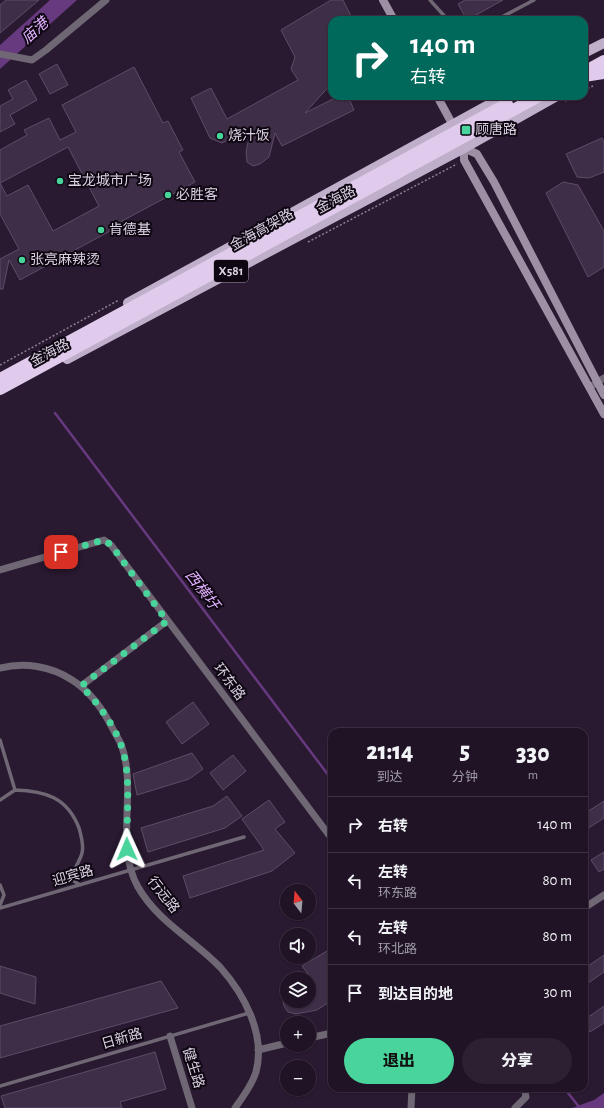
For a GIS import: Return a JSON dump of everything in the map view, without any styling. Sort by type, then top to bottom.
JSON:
[{"type":"highway","points":[[588,61],[604,53]]},
{"type":"highway","points":[[588,70],[604,61]]},
{"type":"highway","points":[[588,75],[604,71]]},
{"type":"highway","name":"金海高架路","points":[[0,379],[417,151],[514,100]]},
{"type":"highway","name":"金海高架路","points":[[0,389],[532,100]]},
{"type":"main road","points":[[383,0],[392,16]]},
{"type":"main road","points":[[588,51],[604,42]]},
{"type":"main road","points":[[588,79],[604,71]]},
{"type":"main road","points":[[439,100],[453,124],[464,148],[464,160],[604,414]]},
{"type":"main road","name":"金海路","points":[[0,373],[497,100]]},
{"type":"main road","name":"金海路","points":[[0,396],[464,148],[550,100]]},
{"type":"main road","points":[[464,148],[477,154],[494,182],[600,380],[604,395]]},
{"type":"street","points":[[0,54],[32,60],[106,0]]},
{"type":"street","points":[[589,387],[600,380]]},
{"type":"street","name":"环东路","points":[[0,570],[104,540],[111,545],[328,834]]},
{"type":"street","points":[[81,686],[167,621]]},
{"type":"street","name":"行远路","points":[[0,668],[11,665],[31,665],[50,669],[67,676],[81,686],[96,701],[121,745],[127,791],[127,849],[131,870],[138,887],[164,920],[220,967],[244,1002],[256,1026],[258,1050],[256,1071],[246,1094],[235,1108]]},
{"type":"street","points":[[588,905],[604,895]]},
{"type":"street","points":[[316,1036],[328,1034]]},
{"type":"street","name":"健生路","points":[[170,1036],[192,1108]]},
{"type":"street","points":[[258,1050],[280,1045]]},
{"type":"street","points":[[411,1108],[412,1092]]},
{"type":"street","points":[[515,1108],[526,1097],[526,1092]]},
{"type":"lane","points":[[430,0],[444,16]]},
{"type":"lane","points":[[504,16],[534,0]]},
{"type":"lane","points":[[0,740],[15,790]]},
{"type":"lane","points":[[0,800],[15,790],[36,790],[53,796],[65,805],[75,818],[81,834],[82,852],[72,876],[74,881],[80,885]]},
{"type":"lane","name":"迎宾路","points":[[0,908],[244,837]]},
{"type":"lane","points":[[0,885],[4,895],[0,905]]},
{"type":"lane","name":"日新路","points":[[0,1086],[249,1013]]},
{"type":"water","name":"庙港","points":[[50,0],[77,0],[0,69],[0,45]]},
{"type":"water","points":[[604,1093],[604,1108],[572,1108],[594,1100]]},
{"type":"building","points":[[6,0],[39,0],[0,33],[0,5]]},
{"type":"building","points":[[331,0],[343,0],[351,16],[328,16],[328,87],[305,113],[331,100],[350,100],[354,110],[282,146],[275,133],[269,157],[260,164],[253,166],[247,162],[246,152],[251,129],[222,143],[210,138],[191,98],[211,88],[227,119],[298,80],[291,69],[295,57],[281,30]]},
{"type":"building","points":[[465,0],[503,0],[474,16],[465,16],[458,4]]},
{"type":"building","points":[[57,64],[68,85],[50,94],[39,74]]},
{"type":"building","points":[[134,67],[163,123],[168,121],[183,150],[179,152],[195,182],[109,228],[110,231],[20,280],[9,260],[3,289],[0,289],[0,259],[19,249],[0,214],[0,183],[0,150],[27,135],[24,130],[49,118],[60,140],[76,132],[62,105]],"holes":[[[68,147],[99,206],[53,231],[28,185],[7,196],[0,183]]]},
{"type":"building","points":[[26,80],[37,100],[10,115],[15,124],[0,132],[0,106],[13,99],[8,90]]},
{"type":"building","points":[[602,138],[604,142],[604,172],[589,178],[577,177],[566,154]]},
{"type":"building","points":[[563,182],[578,185],[604,231],[604,267],[588,277],[546,193]]},
{"type":"building","points":[[193,702],[209,724],[182,744],[166,722]]},
{"type":"building","points":[[192,753],[203,769],[189,779],[137,795],[133,774]]},
{"type":"building","points":[[233,755],[246,771],[223,790],[210,773]]},
{"type":"building","points":[[227,796],[242,816],[225,828],[148,852],[141,828],[213,806]]},
{"type":"building","points":[[269,800],[285,822],[275,829],[295,853],[272,871],[190,898],[183,876],[264,850],[242,819]]},
{"type":"building","points":[[604,801],[604,818],[588,828],[588,811]]},
{"type":"building","points":[[604,852],[604,869],[599,872],[591,860]]},
{"type":"building","points":[[328,950],[328,1003],[317,1010],[296,1014],[288,1012],[285,1008],[316,1008],[316,972],[307,972],[302,966],[305,964],[316,964],[316,958]]},
{"type":"building","points":[[604,955],[604,972],[588,983],[588,966]]},
{"type":"building","points":[[0,966],[36,977],[35,1004],[0,993]]},
{"type":"building","points":[[161,981],[178,1008],[0,1058],[0,1026]]},
{"type":"building","points":[[604,1006],[604,1023],[590,1032],[588,1029],[588,1017]]},
{"type":"building","points":[[155,1052],[166,1089],[120,1102],[122,1108],[5,1108],[1,1096]]},
{"type":"waterway","name":"西横圩","points":[[55,413],[328,775]]},
{"type":"waterway","name":"西横圩","points":[[567,1092],[580,1108]]},
{"type":"place","name":"顾唐路","points":[[466,130]]},
{"type":"place","name":"烧汁饭","points":[[220,136]]},
{"type":"place","name":"宝龙城市广场","points":[[60,181]]},
{"type":"place","name":"必胜客","points":[[168,195]]},
{"type":"place","name":"肯德基","points":[[101,230]]},
{"type":"place","name":"张亮麻辣烫","points":[[22,260]]},
{"type":"route","points":[[61,552],[104,540],[111,545],[167,621],[108,664],[81,686],[96,701],[121,745],[125,765],[127,791],[127,849]]}]
